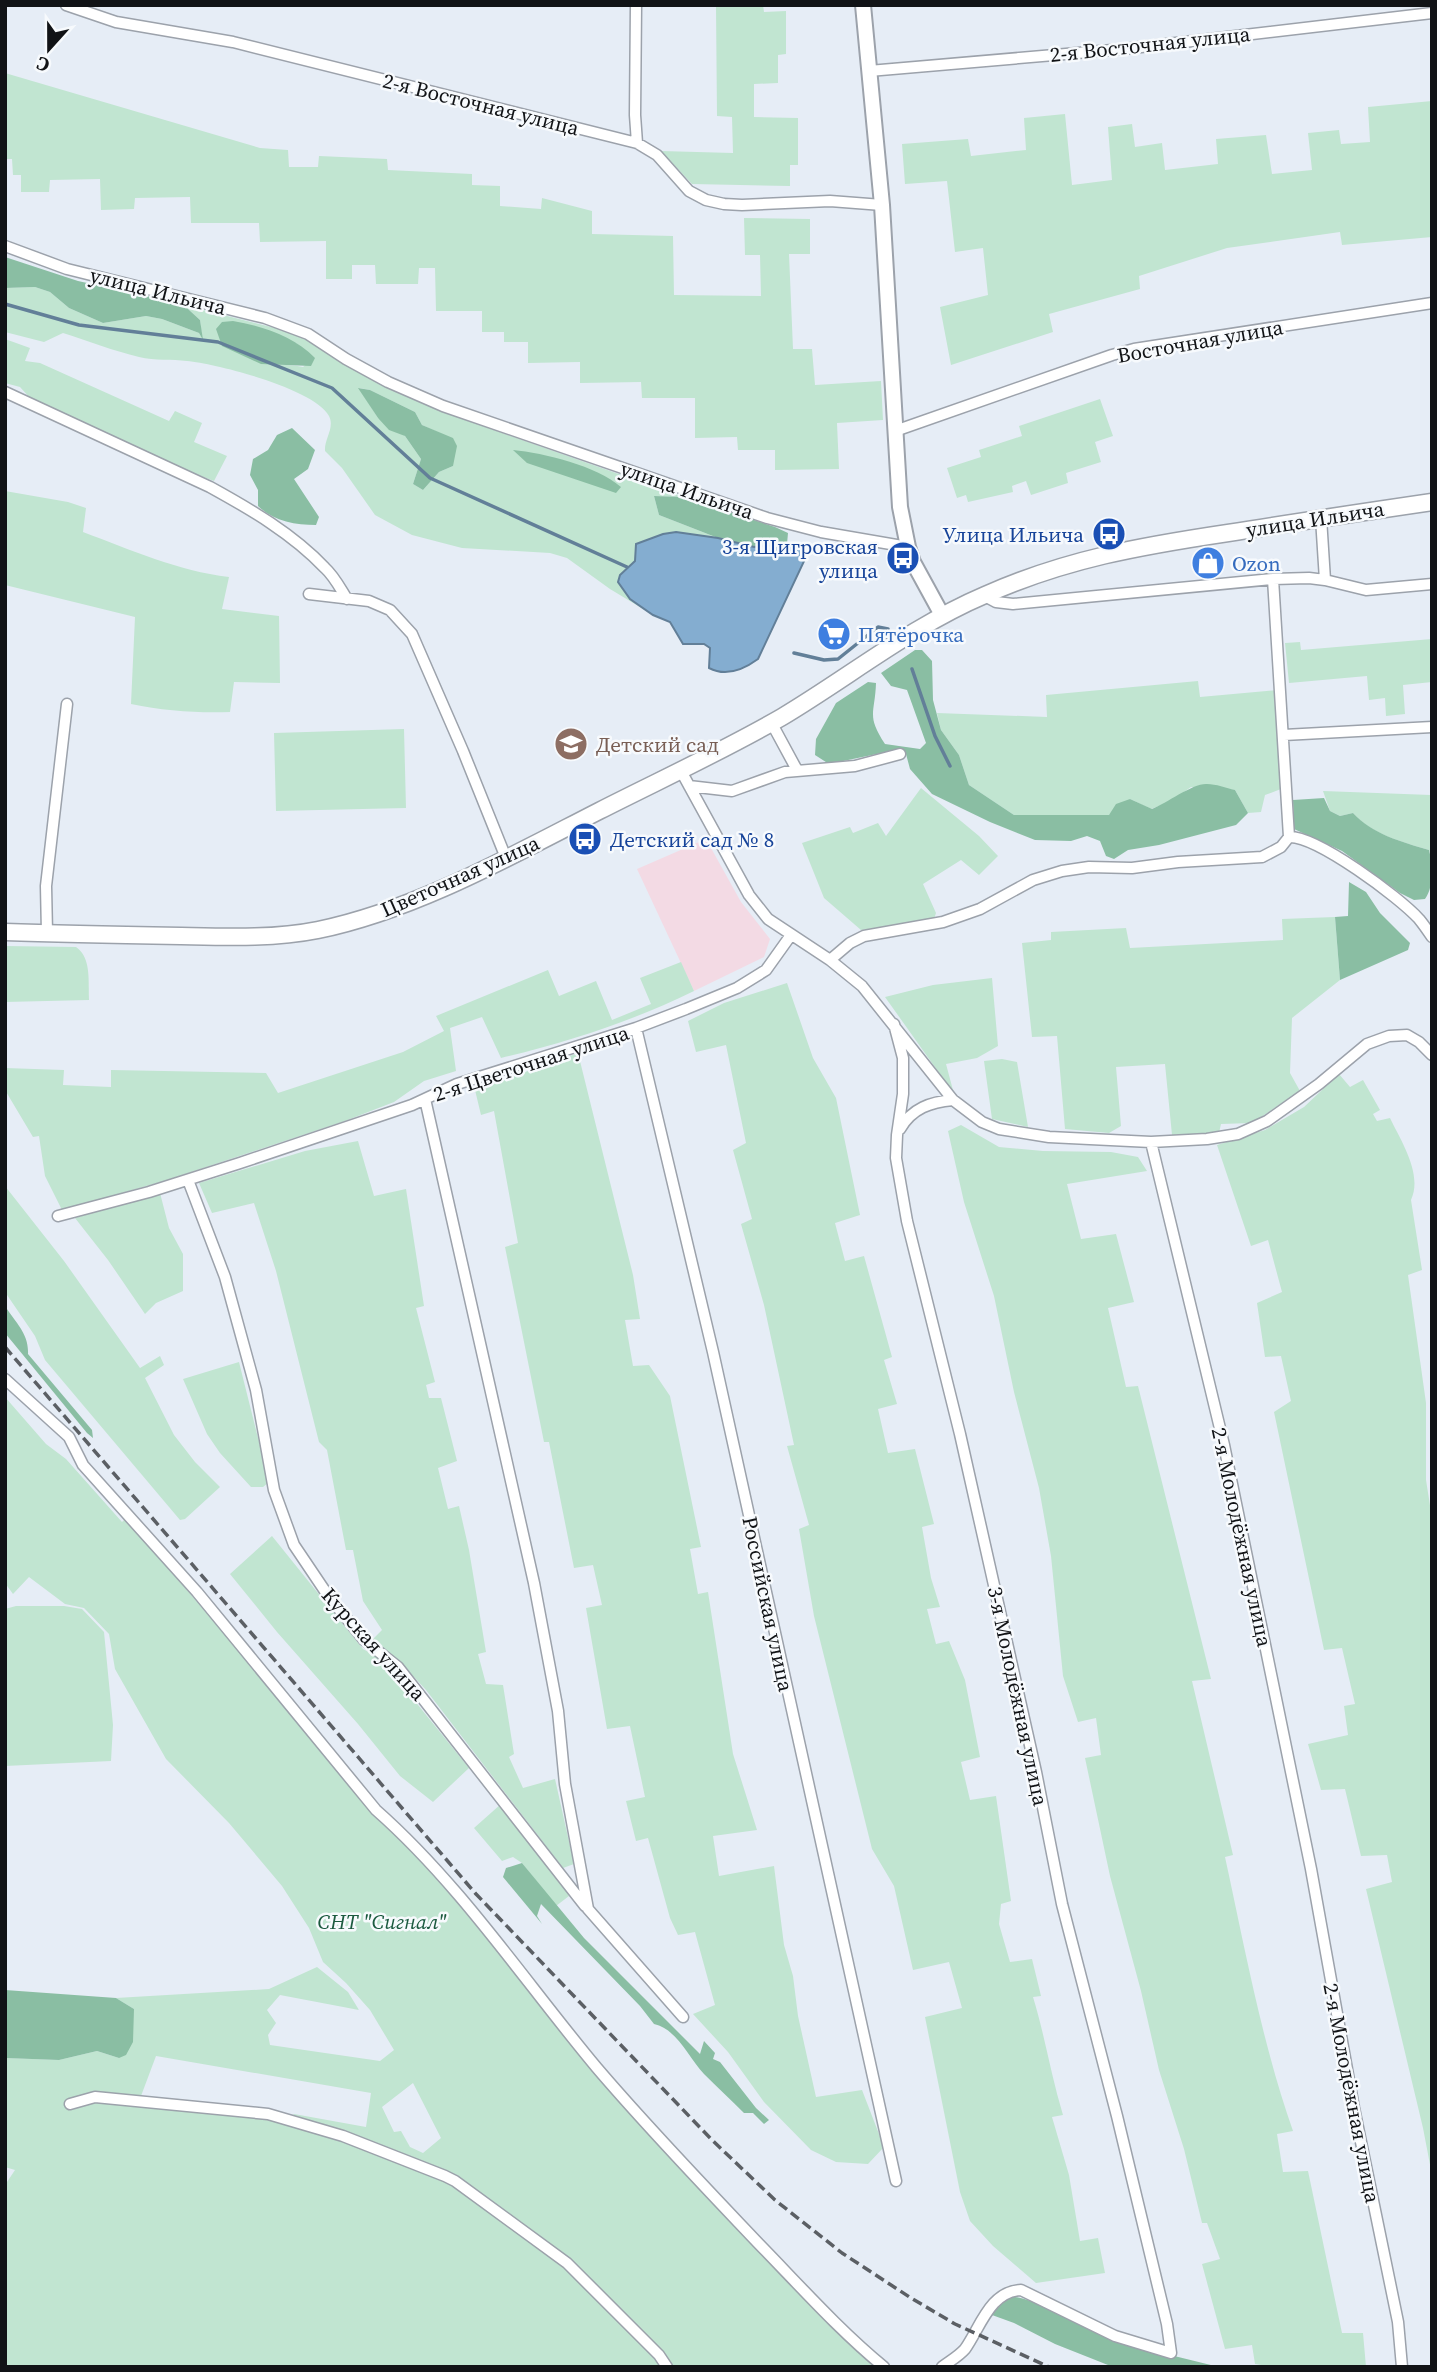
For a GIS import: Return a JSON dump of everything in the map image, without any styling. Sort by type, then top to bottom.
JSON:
[{"type":"main road","name":"улица Ильича","points":[[942,615],[1041,572],[1088,558],[1138,547],[1432,502]]},
{"type":"main road","name":"Цветочная улица","points":[[5,932],[275,936],[316,930],[392,909],[506,858],[681,771],[771,722],[942,615]]},
{"type":"street","name":"2-я Восточная улица","points":[[66,5],[116,22],[233,43],[638,143],[657,155],[690,191],[706,200],[742,205],[830,201],[882,205]]},
{"type":"street","points":[[636,5],[635,115],[638,143]]},
{"type":"street","points":[[863,5],[882,205],[900,507],[913,562],[942,615]]},
{"type":"street","name":"2-я Восточная улица","points":[[869,71],[1124,49],[1432,13]]},
{"type":"street","name":"улица Ильича","points":[[5,246],[67,269],[265,318],[308,334],[388,382],[443,406],[767,518],[821,532],[908,547]]},
{"type":"street","name":"Восточная улица","points":[[895,431],[1135,349],[1432,303]]},
{"type":"street","points":[[5,393],[240,503],[300,545],[327,569],[347,599]]},
{"type":"street","points":[[1321,518],[1325,580]]},
{"type":"street","points":[[983,595],[1013,604],[1273,579],[1309,578],[1366,590],[1432,584]]},
{"type":"street","points":[[830,960],[850,943],[864,936],[943,922],[980,909],[1033,880],[1062,871],[1089,867],[1132,868],[1178,862],[1262,858],[1280,847],[1289,837],[1273,579]]},
{"type":"street","points":[[309,594],[369,601],[390,610],[412,634],[506,858]]},
{"type":"street","points":[[47,933],[46,886],[67,704]]},
{"type":"street","points":[[771,722],[797,770]]},
{"type":"street","points":[[1284,735],[1432,727]]},
{"type":"street","points":[[689,786],[732,791],[785,772],[855,766],[900,754]]},
{"type":"street","points":[[681,771],[749,895],[768,919],[830,960],[862,986],[953,1100],[982,1122],[1015,1133],[1049,1137],[1151,1142],[1207,1139],[1238,1134],[1267,1121],[1319,1084],[1367,1044],[1388,1037],[1407,1035],[1432,1055]]},
{"type":"street","points":[[1289,837],[1297,837],[1314,845],[1365,874],[1419,919],[1432,937]]},
{"type":"street","name":"2-я Цветочная улица","points":[[58,1216],[188,1180],[425,1099],[457,1084],[636,1028],[737,988],[766,970],[791,934]]},
{"type":"street","name":"3-я Молодёжная улица","points":[[894,1024],[903,1058],[903,1094],[896,1158],[907,1222],[960,1434],[1036,1772],[1062,1904],[1117,2116],[1167,2324],[1171,2353],[1115,2336],[1021,2290],[1012,2290],[993,2302],[963,2352],[942,2367]]},
{"type":"street","name":"Российская улица","points":[[636,1028],[713,1352],[896,2181]]},
{"type":"street","points":[[425,1099],[534,1583],[558,1711],[565,1784],[588,1909]]},
{"type":"street","points":[[897,1135],[907,1117],[932,1102],[953,1100]]},
{"type":"street","name":"2-я Молодёжная улица","points":[[1151,1142],[1224,1445],[1311,1869],[1354,2108],[1398,2322],[1402,2367]]},
{"type":"street","name":"Курская улица","points":[[188,1180],[225,1277],[256,1390],[274,1490],[295,1545],[327,1594],[365,1640],[398,1667],[588,1909],[683,2017]]},
{"type":"street","points":[[5,1379],[69,1437],[83,1465],[197,1592],[376,1810],[408,1838],[597,2067],[657,2135],[835,2323],[884,2367]]},
{"type":"street","points":[[70,2104],[95,2097],[268,2114],[343,2136],[446,2176],[567,2263],[659,2355],[667,2367]]},
{"type":"shaded area","points":[[706,839],[741,902],[770,939],[764,957],[694,991],[637,869]]},
{"type":"green space","points":[[644,5],[763,5],[764,12],[786,11],[786,54],[778,55],[778,83],[754,84],[754,117],[798,118],[798,165],[790,165],[790,186],[692,184],[661,151],[733,153],[732,117],[717,116],[716,7]]},
{"type":"green space","points":[[5,73],[260,148],[288,150],[289,167],[318,167],[319,156],[387,159],[388,170],[472,174],[472,185],[500,186],[500,206],[541,209],[542,198],[592,211],[592,234],[673,236],[674,295],[761,296],[760,255],[745,255],[744,218],[810,219],[810,254],[789,254],[793,349],[812,349],[815,385],[881,381],[883,420],[837,423],[839,469],[775,470],[775,450],[738,450],[737,437],[695,438],[695,398],[642,398],[641,382],[580,383],[580,362],[528,363],[528,342],[504,342],[504,332],[482,332],[482,311],[436,311],[435,268],[419,268],[418,284],[376,284],[375,265],[352,265],[352,279],[326,279],[326,241],[260,242],[259,223],[191,223],[190,197],[135,198],[134,209],[101,210],[100,179],[50,180],[49,192],[21,192],[21,175],[13,175],[12,159],[5,159]]},
{"type":"green space","points":[[1432,101],[1432,237],[1342,245],[1340,232],[1227,248],[1139,276],[1140,289],[1049,314],[1053,332],[951,365],[940,307],[988,295],[983,248],[955,252],[947,181],[905,184],[902,144],[968,139],[971,156],[1026,150],[1024,118],[1065,114],[1072,185],[1112,180],[1108,127],[1132,124],[1135,147],[1162,143],[1165,170],[1218,164],[1216,139],[1266,135],[1272,174],[1312,170],[1308,133],[1339,130],[1341,144],[1370,142],[1368,107]]},
{"type":"green space","points":[[5,257],[78,281],[156,298],[188,309],[200,320],[203,340],[199,333],[162,319],[146,316],[103,323],[69,308],[50,292],[35,287],[5,288]]},
{"type":"green space","points":[[35,287],[50,292],[69,308],[103,323],[146,316],[199,333],[202,338],[200,320],[188,309],[156,298],[279,329],[315,343],[389,389],[440,411],[684,497],[654,496],[659,515],[718,538],[677,534],[659,536],[636,544],[635,561],[627,567],[618,582],[630,599],[653,615],[567,558],[550,553],[462,548],[412,535],[375,515],[342,468],[325,451],[331,420],[320,406],[305,396],[242,373],[201,363],[139,357],[63,333],[44,342],[5,332],[5,288]],"holes":[[[296,343],[314,358],[303,367],[268,363],[247,356]],[[359,388],[370,390],[415,412],[422,425],[453,439],[453,466],[439,472],[423,490],[413,484],[421,459],[405,436],[378,418]]]},
{"type":"green space","points":[[233,321],[266,329],[287,338],[315,358],[311,366],[261,364],[222,346],[216,329],[222,322]]},
{"type":"green space","points":[[5,339],[30,348],[25,361],[40,363],[169,421],[175,411],[202,423],[194,442],[227,456],[214,481],[109,441],[31,399],[20,387],[5,383]]},
{"type":"green space","points":[[358,388],[370,390],[415,412],[422,425],[453,438],[457,446],[453,466],[439,472],[423,490],[413,484],[421,459],[405,436],[389,430],[378,418]]},
{"type":"green space","points":[[1100,399],[1113,436],[1095,442],[1101,462],[1066,473],[1068,483],[1031,495],[1026,481],[1012,486],[1013,492],[968,502],[966,495],[957,498],[947,468],[981,457],[979,450],[1022,436],[1019,426]]},
{"type":"green space","points":[[292,428],[315,450],[308,469],[294,479],[319,517],[316,525],[285,521],[264,511],[258,506],[258,490],[250,475],[253,459],[268,450],[277,435]]},
{"type":"green space","points":[[513,450],[570,462],[598,473],[621,487],[616,493],[527,463]]},
{"type":"green space","points":[[5,491],[68,502],[86,508],[83,532],[173,565],[229,577],[222,609],[279,616],[280,683],[234,682],[230,712],[180,711],[131,704],[135,617],[5,585]]},
{"type":"green space","points":[[654,496],[684,497],[775,527],[788,533],[787,544],[754,547],[718,538],[659,515]]},
{"type":"green space","points":[[1432,639],[1432,682],[1403,685],[1405,714],[1386,716],[1385,698],[1369,700],[1367,676],[1289,683],[1285,643],[1300,642],[1301,650]]},
{"type":"green space","points":[[915,650],[922,650],[932,661],[933,700],[941,730],[959,755],[969,785],[1014,815],[1109,815],[1116,804],[1130,799],[1152,809],[1187,790],[1207,784],[1235,790],[1248,813],[1236,825],[1159,845],[1128,850],[1114,859],[1106,856],[1100,841],[1087,836],[1071,841],[1035,840],[932,794],[910,769],[906,754],[891,751],[829,764],[815,755],[816,739],[836,703],[868,682],[876,683],[873,714],[875,727],[885,744],[920,749],[926,743],[907,690],[891,686],[881,673]]},
{"type":"green space","points":[[1198,681],[1200,697],[1277,690],[1281,789],[1265,795],[1261,812],[1248,813],[1235,790],[1191,787],[1170,802],[1151,809],[1130,799],[1109,815],[1014,815],[969,785],[959,755],[941,730],[937,713],[1047,717],[1046,695]]},
{"type":"green space","points":[[404,729],[406,808],[276,811],[274,733]]},
{"type":"green space","points":[[921,788],[979,836],[998,856],[979,875],[961,860],[923,884],[936,913],[934,919],[861,930],[824,898],[802,843],[850,827],[853,833],[878,823],[886,836]]},
{"type":"green space","points":[[1323,791],[1431,795],[1432,858],[1429,850],[1378,832],[1353,813],[1340,816],[1330,811]]},
{"type":"green space","points":[[1324,798],[1330,811],[1340,816],[1353,813],[1378,832],[1429,850],[1432,875],[1425,899],[1414,900],[1400,893],[1342,851],[1294,829],[1293,800]]},
{"type":"green space","points":[[1349,882],[1366,892],[1380,913],[1410,943],[1408,950],[1340,980],[1335,917],[1348,916]]},
{"type":"green space","points":[[1335,917],[1340,980],[1292,1018],[1290,1073],[1300,1091],[1252,1123],[1221,1124],[1219,1133],[1172,1135],[1165,1064],[1116,1067],[1121,1126],[1109,1133],[1065,1129],[1057,1036],[1032,1037],[1022,943],[1051,940],[1051,932],[1126,928],[1130,948],[1283,940],[1282,919]]},
{"type":"green space","points":[[5,946],[76,947],[87,964],[89,1000],[5,1002]]},
{"type":"green space","points":[[681,962],[694,991],[648,1012],[575,1038],[501,1058],[482,1017],[450,1028],[456,1071],[424,1081],[394,1102],[164,1181],[62,1210],[45,1176],[39,1136],[33,1137],[5,1090],[5,1068],[64,1070],[63,1085],[111,1087],[111,1070],[266,1073],[278,1093],[403,1052],[444,1031],[436,1016],[548,970],[559,996],[596,981],[612,1020],[651,1004],[640,978]]},
{"type":"green space","points":[[992,978],[998,1046],[977,1058],[946,1064],[954,1094],[885,997],[933,985]]},
{"type":"green space","points":[[787,983],[813,1058],[836,1098],[860,1215],[835,1223],[845,1261],[864,1256],[892,1357],[884,1360],[897,1404],[878,1409],[888,1453],[915,1449],[934,1524],[922,1527],[931,1578],[940,1607],[927,1609],[936,1644],[949,1641],[965,1680],[980,1757],[961,1762],[970,1800],[996,1796],[1011,1901],[1001,1904],[999,1924],[1010,1962],[1032,1959],[1041,1996],[1033,1997],[1063,2115],[1052,2117],[1069,2175],[1080,2241],[1098,2238],[1105,2273],[1036,2283],[993,2246],[970,2221],[960,2192],[925,2017],[962,2008],[949,1962],[913,1970],[894,1886],[872,1849],[814,1616],[799,1529],[809,1525],[787,1446],[794,1445],[764,1305],[741,1224],[752,1219],[733,1150],[746,1143],[726,1045],[696,1052],[688,1021],[724,1003]]},
{"type":"green space","points":[[578,1053],[633,1275],[640,1319],[625,1320],[633,1366],[649,1365],[670,1396],[701,1547],[690,1549],[698,1594],[708,1592],[733,1754],[757,1830],[713,1836],[719,1876],[774,1866],[784,1945],[793,1976],[798,2016],[816,2097],[862,2090],[884,2147],[868,2164],[836,2162],[811,2150],[764,2102],[728,2052],[693,2014],[715,2005],[695,1932],[678,1935],[670,1918],[648,1838],[636,1841],[626,1801],[645,1797],[630,1726],[607,1729],[586,1608],[602,1605],[593,1565],[574,1568],[549,1442],[544,1442],[505,1247],[518,1243],[494,1111],[481,1115],[475,1090]]},
{"type":"green space","points":[[1002,1059],[1017,1062],[1028,1127],[992,1119],[984,1061]]},
{"type":"green space","points":[[1339,1074],[1350,1087],[1363,1080],[1380,1110],[1373,1114],[1377,1121],[1390,1118],[1405,1147],[1413,1169],[1414,1190],[1411,1200],[1422,1270],[1408,1275],[1426,1403],[1426,1480],[1432,1518],[1432,2175],[1366,1889],[1392,1882],[1387,1855],[1361,1856],[1345,1789],[1321,1790],[1308,1744],[1348,1735],[1344,1706],[1355,1704],[1342,1648],[1324,1650],[1274,1412],[1291,1401],[1281,1356],[1265,1357],[1257,1303],[1282,1292],[1268,1240],[1251,1246],[1217,1145],[1265,1130],[1304,1107]]},
{"type":"green space","points":[[961,1125],[999,1147],[1111,1152],[1138,1157],[1147,1171],[1067,1184],[1081,1239],[1116,1234],[1134,1302],[1108,1308],[1126,1387],[1138,1386],[1211,1679],[1192,1681],[1233,1855],[1225,1857],[1255,1996],[1293,2131],[1277,2134],[1283,2172],[1308,2171],[1342,2333],[1363,2333],[1366,2367],[1274,2367],[1255,2364],[1252,2345],[1225,2349],[1202,2264],[1220,2259],[1207,2223],[1202,2223],[1184,2149],[1159,2070],[1110,1876],[1085,1758],[1101,1755],[1096,1718],[1078,1722],[1063,1676],[1051,1556],[1039,1488],[1014,1392],[994,1296],[964,1202],[948,1131]]},
{"type":"green space","points":[[358,1141],[374,1196],[406,1189],[424,1306],[416,1308],[435,1382],[426,1385],[429,1398],[441,1398],[457,1461],[438,1468],[448,1509],[459,1506],[469,1550],[486,1652],[478,1654],[486,1684],[503,1685],[514,1754],[509,1757],[523,1788],[555,1779],[574,1864],[563,1868],[426,1690],[402,1664],[372,1640],[382,1630],[363,1601],[353,1550],[346,1550],[327,1450],[319,1442],[276,1271],[254,1203],[212,1213],[199,1183],[305,1151]]},
{"type":"green space","points":[[5,1186],[64,1261],[140,1368],[160,1356],[164,1365],[145,1378],[174,1435],[195,1462],[220,1487],[185,1519],[180,1520],[45,1360],[35,1336],[5,1292]]},
{"type":"green space","points":[[160,1193],[169,1228],[183,1254],[183,1291],[156,1303],[145,1314],[75,1218]]},
{"type":"green space","points":[[5,1306],[24,1335],[28,1354],[92,1430],[93,1438],[5,1333]]},
{"type":"green space","points":[[239,1362],[269,1482],[263,1487],[251,1487],[220,1453],[207,1434],[183,1379]]},
{"type":"green space","name":"СНТ \"Сигнал\"","points":[[5,1397],[46,1444],[66,1459],[122,1522],[126,1518],[260,1676],[403,1837],[565,2033],[878,2367],[5,2367],[5,2185],[15,2170],[5,2167],[5,2058],[59,2060],[97,2051],[119,2058],[134,2009],[116,1998],[269,1989],[317,1967],[348,1992],[359,2010],[280,1995],[267,2010],[276,2023],[268,2035],[270,2045],[380,2061],[394,2050],[370,2010],[323,1962],[309,1928],[282,1886],[229,1823],[166,1759],[115,1669],[109,1634],[84,1608],[65,1604],[29,1577],[13,1594],[5,1583]],"holes":[[[156,2056],[371,2093],[366,2127],[294,2114],[288,2121],[141,2096]],[[413,2083],[441,2138],[423,2153],[410,2147],[401,2131],[394,2132],[382,2107]]]},
{"type":"green space","points":[[272,1536],[363,1649],[380,1658],[469,1768],[433,1802],[400,1776],[230,1574]]},
{"type":"green space","points":[[16,1606],[64,1606],[82,1609],[104,1632],[113,1725],[111,1761],[5,1766],[5,1609]]},
{"type":"green space","points":[[501,1804],[566,1890],[569,1896],[556,1906],[522,1863],[513,1857],[502,1861],[474,1828]]},
{"type":"green space","points":[[522,1863],[584,1938],[700,2054],[704,2041],[715,2053],[713,2059],[720,2062],[756,2108],[769,2120],[764,2124],[753,2113],[744,2113],[704,2074],[676,2038],[654,2024],[640,2006],[541,1904],[537,1916],[542,1924],[503,1877],[506,1868]]},
{"type":"green space","points":[[5,1990],[116,1998],[134,2009],[133,2042],[126,2055],[119,2058],[97,2051],[59,2060],[5,2058]]},
{"type":"green space","points":[[1010,2296],[1050,2309],[1114,2339],[1219,2367],[1113,2367],[992,2315],[1003,2300]]},
{"type":"water","points":[[676,532],[754,547],[787,544],[803,548],[806,557],[758,659],[746,666],[728,672],[709,668],[710,648],[704,644],[683,644],[670,622],[653,615],[630,599],[618,582],[620,575],[635,561],[636,544]]},
{"type":"waterway","points":[[5,304],[79,325],[218,342],[332,388],[430,478],[627,567]]},
{"type":"waterway","points":[[794,653],[824,660],[838,659],[878,627],[888,629]]},
{"type":"waterway","points":[[912,669],[935,736],[950,766]]},
{"type":"railway","points":[[5,1347],[476,1894],[712,2140],[775,2200],[842,2253],[955,2324],[1049,2367]]},
{"type":"place","name":"Улица Ильича","points":[[1109,534]]},
{"type":"place","name":"3-я Щигровская улица","points":[[903,558]]},
{"type":"place","name":"Ozon","points":[[1208,563]]},
{"type":"place","name":"Пятёрочка","points":[[834,634]]},
{"type":"place","name":"Детский сад","points":[[571,744]]},
{"type":"place","name":"Детский сад № 8","points":[[585,839]]}]
